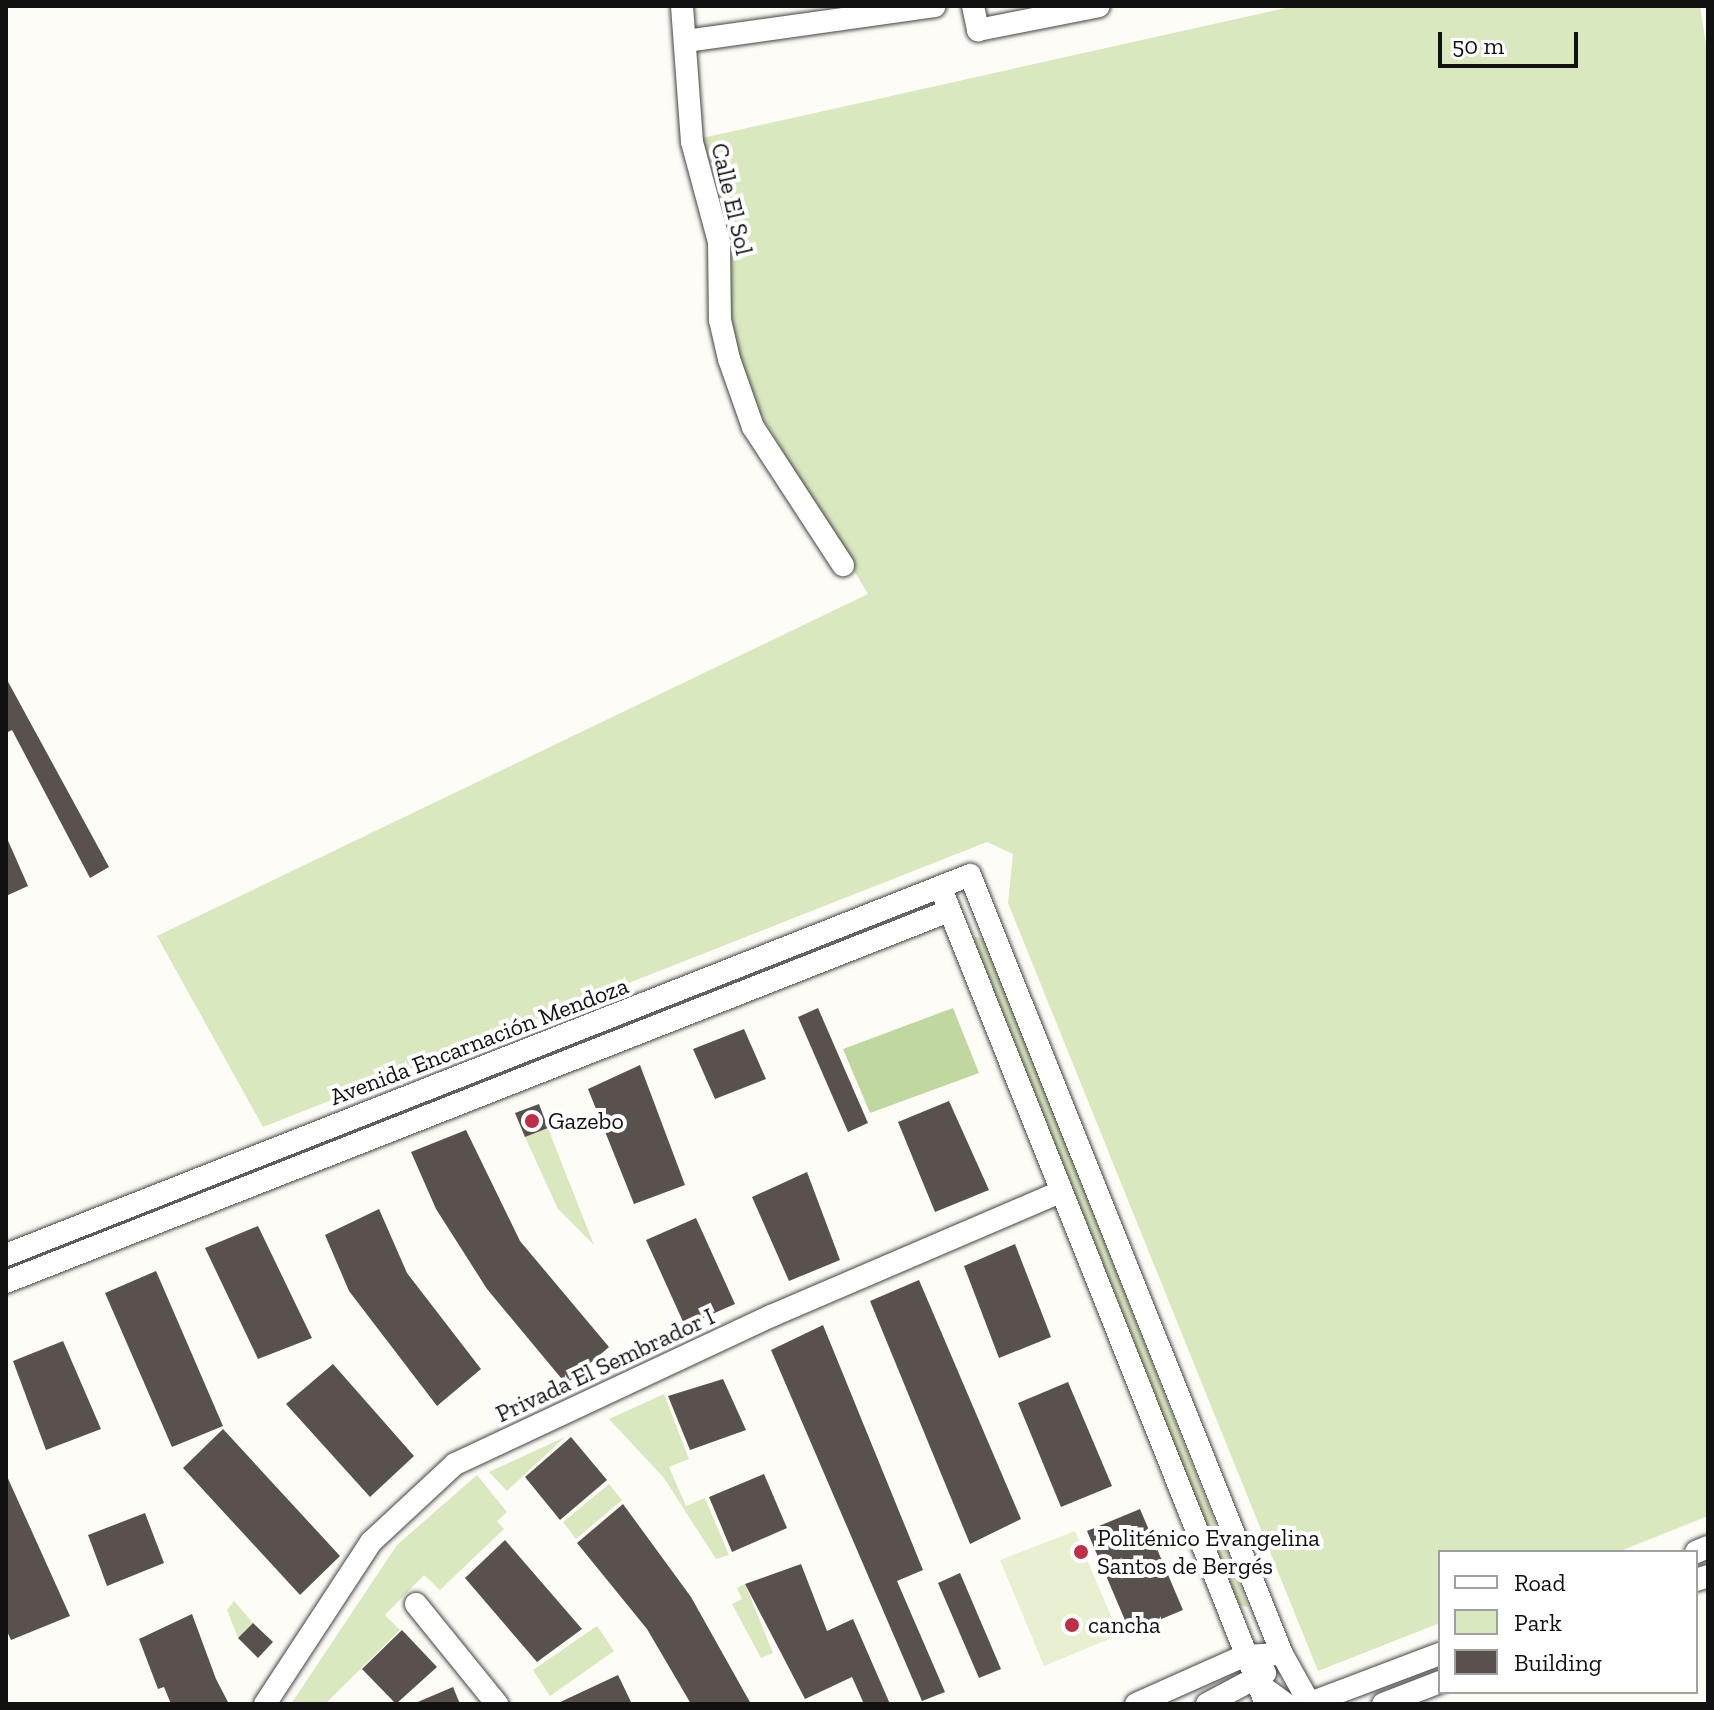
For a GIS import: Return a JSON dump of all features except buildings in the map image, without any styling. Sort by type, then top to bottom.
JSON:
[{"type":"street","name":"Calle El Sol","points":[[682,6],[692,142],[719,242],[720,320],[729,359],[753,427],[843,565]]},
{"type":"street","points":[[686,41],[935,6]]},
{"type":"street","points":[[973,6],[978,30],[1099,6]]},
{"type":"street","name":"Avenida Encarnación Mendoza","points":[[6,1255],[970,875],[1282,1654]]},
{"type":"street","points":[[940,888],[1244,1656],[1266,1704]]},
{"type":"street","name":"Avenida Encarnación Mendoza","points":[[6,1282],[949,911]]},
{"type":"street","name":"Privada El Sembrador I","points":[[265,1704],[371,1542],[455,1464],[771,1316],[1060,1192]]},
{"type":"street","points":[[416,1604],[497,1704]]},
{"type":"street","points":[[1136,1704],[1244,1656],[1282,1654]]},
{"type":"street","points":[[1207,1704],[1256,1683],[1282,1654]]},
{"type":"street","points":[[1282,1654],[1310,1703],[1438,1655]]},
{"type":"street","points":[[1256,1683],[1286,1704]]},
{"type":"street","points":[[1383,1704],[1438,1683]]},
{"type":"green space","points":[[1295,6],[1700,6],[1708,57],[1708,1516],[1623,1550],[1438,1550],[1438,1624],[1318,1671],[1008,903],[1013,854],[987,842],[263,1127],[157,936],[868,594],[747,391],[727,328],[702,138]]},
{"type":"green space","points":[[975,937],[986,939],[1248,1607],[1239,1605],[972,947]]},
{"type":"green space","points":[[953,1008],[979,1073],[870,1113],[843,1049]]},
{"type":"green space","points":[[548,1128],[594,1245],[558,1209],[525,1137]]},
{"type":"green space","points":[[664,1394],[689,1459],[669,1467],[686,1506],[705,1498],[729,1555],[716,1559],[664,1478],[609,1419]]},
{"type":"green space","points":[[565,1437],[507,1491],[489,1472]]},
{"type":"green space","points":[[477,1475],[507,1512],[497,1521],[504,1529],[440,1590],[424,1575],[385,1615],[400,1630],[325,1704],[291,1704],[397,1545]]},
{"type":"green space","points":[[609,1484],[622,1500],[576,1539],[563,1522]]},
{"type":"green space","points":[[1075,1531],[1119,1635],[1044,1666],[1000,1560]]},
{"type":"green space","points":[[745,1584],[773,1653],[761,1658],[732,1604],[742,1599],[737,1588]]},
{"type":"green space","points":[[234,1601],[253,1623],[238,1638],[227,1610]]},
{"type":"green space","points":[[597,1626],[614,1651],[550,1696],[533,1670]]},
{"type":"place","name":"Gazebo","points":[[532,1121]]},
{"type":"place","name":"Politénico Evangelina Santos de Bergés","points":[[1081,1552]]},
{"type":"place","name":"cancha","points":[[1072,1625]]}]
